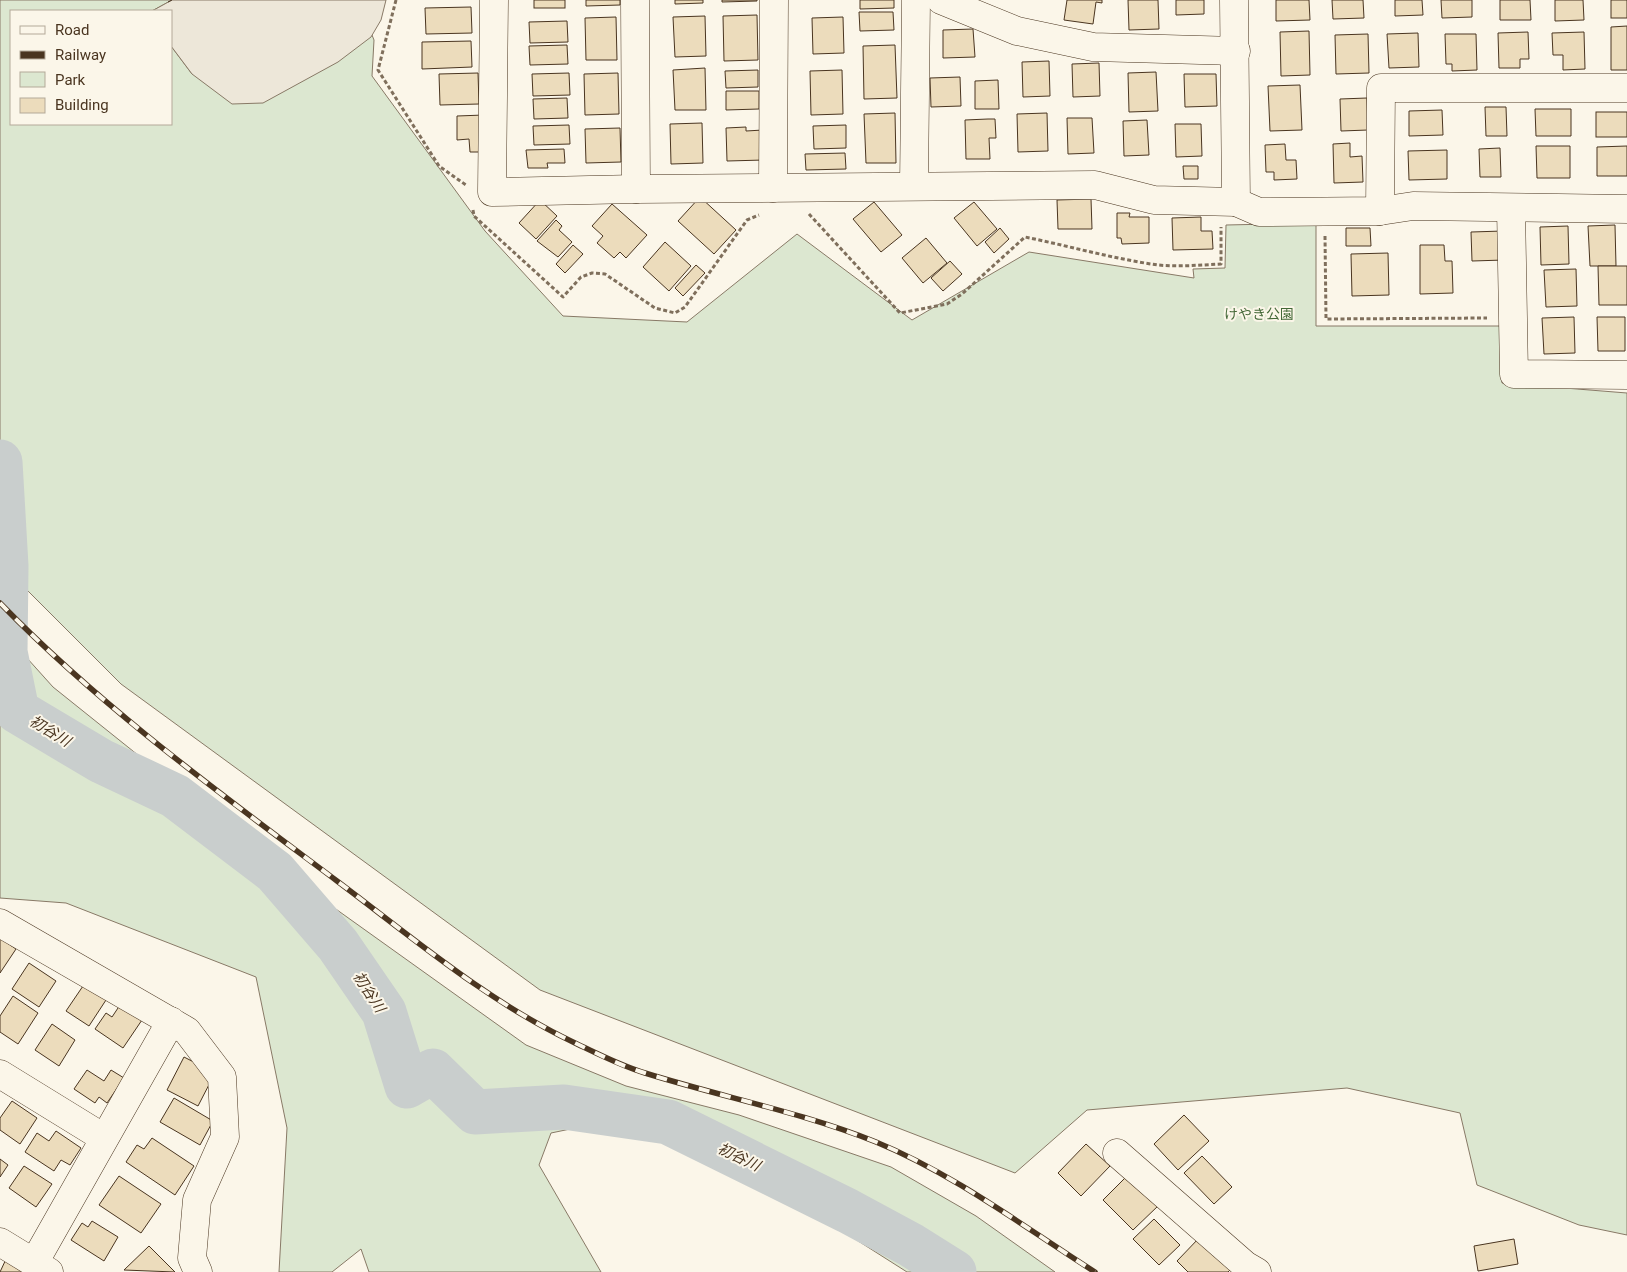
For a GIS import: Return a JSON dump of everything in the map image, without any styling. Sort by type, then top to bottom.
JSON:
[{"type":"street","points":[[494,0],[492,192],[636,188],[1095,185],[1154,200],[1228,212],[1380,211],[1413,206],[1627,209]]},
{"type":"street","points":[[635,0],[636,188]]},
{"type":"street","points":[[773,188],[774,0]]},
{"type":"street","points":[[914,186],[916,0]]},
{"type":"street","points":[[941,0],[1017,31],[1093,47],[1236,51]]},
{"type":"street","points":[[1228,212],[1236,51],[1234,0]]},
{"type":"street","points":[[1380,211],[1381,88],[1627,88]]},
{"type":"street","points":[[1511,208],[1514,374],[1627,374]]},
{"type":"street","points":[[0,923],[186,1031],[222,1077],[224,1136],[197,1200],[192,1258],[198,1272]]},
{"type":"street","points":[[0,1242],[41,1267],[104,1138],[171,1021]]},
{"type":"street","points":[[0,1074],[104,1138]]},
{"type":"street","points":[[1117,1153],[1245,1266],[1257,1272]]},
{"type":"path","points":[[396,0],[378,70],[439,166],[471,188]]},
{"type":"path","points":[[473,207],[474,216],[562,297],[581,277],[592,273],[605,274],[655,308],[675,313],[685,306],[747,220],[761,214]]},
{"type":"path","points":[[804,208],[835,239],[900,313],[947,304],[962,294],[1025,237],[1160,265],[1221,264],[1228,212]]},
{"type":"path","points":[[1325,230],[1326,318],[1513,318]]},
{"type":"green space","name":"けやき公園","points":[[0,0],[172,0],[154,10],[10,10],[10,125],[172,125],[172,47],[192,74],[372,35],[374,40],[372,76],[485,231],[563,316],[687,322],[797,234],[912,320],[1029,252],[1194,278],[1193,269],[1225,268],[1226,225],[1316,223],[1316,326],[1501,326],[1502,383],[1627,393],[1627,1235],[1579,1225],[1477,1185],[1460,1113],[1347,1088],[1087,1110],[1015,1173],[540,990],[121,684],[0,563]]},
{"type":"green space","points":[[0,628],[53,687],[284,872],[526,1045],[626,1086],[739,1115],[891,1167],[976,1216],[1055,1272],[907,1272],[833,1225],[769,1179],[672,1135],[604,1122],[551,1133],[539,1165],[601,1272],[369,1272],[361,1249],[332,1272],[279,1272],[287,1128],[256,977],[66,903],[0,898]]},
{"type":"shaded area","points":[[172,0],[386,0],[381,20],[371,37],[338,62],[263,103],[232,104],[192,74],[172,47],[172,10],[154,10]]},
{"type":"building","points":[[534,0],[565,0],[565,8],[534,8]]},
{"type":"building","points":[[586,0],[620,0],[620,5],[586,6]]},
{"type":"building","points":[[675,0],[703,0],[703,3],[675,4]]},
{"type":"building","points":[[722,0],[757,0],[757,1],[722,2]]},
{"type":"building","points":[[860,0],[894,0],[894,8],[860,9]]},
{"type":"building","points":[[1067,0],[1102,0],[1102,3],[1096,2],[1093,24],[1064,20]]},
{"type":"building","points":[[1128,0],[1158,0],[1159,29],[1129,30]]},
{"type":"building","points":[[1176,0],[1204,0],[1204,14],[1176,15]]},
{"type":"building","points":[[1276,0],[1309,0],[1310,20],[1276,21]]},
{"type":"building","points":[[1332,0],[1363,0],[1364,18],[1333,19]]},
{"type":"building","points":[[1395,0],[1422,0],[1423,15],[1395,16]]},
{"type":"building","points":[[1441,0],[1472,0],[1472,17],[1442,18]]},
{"type":"building","points":[[1500,0],[1530,0],[1531,20],[1500,20]]},
{"type":"building","points":[[1555,0],[1583,0],[1584,20],[1555,21]]},
{"type":"building","points":[[1611,0],[1627,0],[1627,18],[1611,18]]},
{"type":"building","points":[[471,7],[472,33],[426,34],[425,8]]},
{"type":"building","points":[[859,12],[893,12],[894,30],[860,31]]},
{"type":"building","points":[[757,15],[758,60],[724,61],[723,16]]},
{"type":"building","points":[[705,16],[706,56],[675,57],[673,17]]},
{"type":"building","points":[[616,17],[617,60],[586,60],[585,18]]},
{"type":"building","points":[[843,17],[844,53],[813,54],[812,18]]},
{"type":"building","points":[[567,21],[568,42],[530,43],[529,22]]},
{"type":"building","points":[[1627,26],[1627,70],[1611,70],[1611,27]]},
{"type":"building","points":[[973,29],[975,57],[943,58],[943,30]]},
{"type":"building","points":[[1309,31],[1310,75],[1281,76],[1280,32]]},
{"type":"building","points":[[1528,32],[1529,59],[1520,59],[1520,68],[1499,68],[1498,33]]},
{"type":"building","points":[[1584,32],[1585,69],[1563,70],[1563,55],[1553,55],[1552,33]]},
{"type":"building","points":[[1418,33],[1419,67],[1389,68],[1387,34]]},
{"type":"building","points":[[1368,34],[1369,73],[1336,74],[1335,35]]},
{"type":"building","points":[[1445,34],[1476,34],[1477,70],[1452,71],[1452,64],[1446,64]]},
{"type":"building","points":[[471,41],[472,67],[422,69],[422,42]]},
{"type":"building","points":[[567,45],[568,64],[530,65],[529,46]]},
{"type":"building","points":[[895,45],[897,98],[864,99],[863,46]]},
{"type":"building","points":[[1049,61],[1050,96],[1023,97],[1022,62]]},
{"type":"building","points":[[1099,63],[1100,96],[1073,97],[1072,64]]},
{"type":"building","points":[[705,68],[706,110],[675,110],[673,70]]},
{"type":"building","points":[[758,70],[758,87],[726,88],[725,71]]},
{"type":"building","points":[[842,70],[843,114],[811,115],[810,71]]},
{"type":"building","points":[[1156,72],[1158,111],[1129,112],[1128,73]]},
{"type":"building","points":[[478,73],[479,104],[440,105],[439,74]]},
{"type":"building","points":[[569,73],[570,95],[533,96],[532,74]]},
{"type":"building","points":[[618,73],[619,114],[585,115],[584,74]]},
{"type":"building","points":[[1184,74],[1216,74],[1217,106],[1185,107]]},
{"type":"building","points":[[960,77],[961,106],[931,107],[930,78]]},
{"type":"building","points":[[998,80],[999,109],[975,109],[975,81]]},
{"type":"building","points":[[1300,85],[1302,130],[1270,131],[1268,86]]},
{"type":"building","points":[[726,91],[759,91],[759,109],[726,110]]},
{"type":"building","points":[[567,98],[568,118],[534,119],[533,99]]},
{"type":"building","points":[[1367,98],[1368,130],[1341,131],[1340,99]]},
{"type":"building","points":[[1485,107],[1506,107],[1507,136],[1486,136]]},
{"type":"building","points":[[1535,109],[1571,109],[1571,136],[1536,136]]},
{"type":"building","points":[[1442,110],[1443,135],[1409,136],[1409,111]]},
{"type":"building","points":[[1596,112],[1627,112],[1627,137],[1596,137]]},
{"type":"building","points":[[895,113],[896,163],[866,163],[864,114]]},
{"type":"building","points":[[1047,113],[1048,151],[1018,152],[1017,114]]},
{"type":"building","points":[[484,115],[489,152],[470,152],[469,139],[457,140],[457,116]]},
{"type":"building","points":[[1067,118],[1092,118],[1094,153],[1068,154]]},
{"type":"building","points":[[995,119],[996,138],[989,138],[990,159],[966,159],[965,120]]},
{"type":"building","points":[[1147,120],[1149,155],[1124,156],[1123,121]]},
{"type":"building","points":[[702,123],[703,163],[671,164],[670,124]]},
{"type":"building","points":[[1175,124],[1201,124],[1202,156],[1176,157]]},
{"type":"building","points":[[569,125],[570,144],[534,145],[533,126]]},
{"type":"building","points":[[846,125],[846,148],[814,149],[813,126]]},
{"type":"building","points":[[746,127],[746,131],[763,130],[764,160],[727,161],[726,128]]},
{"type":"building","points":[[620,128],[621,162],[586,163],[585,129]]},
{"type":"building","points":[[1350,143],[1350,157],[1362,156],[1363,182],[1334,183],[1333,144]]},
{"type":"building","points":[[1285,144],[1286,160],[1296,160],[1297,179],[1274,180],[1274,172],[1266,172],[1265,145]]},
{"type":"building","points":[[1536,146],[1570,146],[1570,178],[1537,178]]},
{"type":"building","points":[[1627,146],[1627,176],[1597,176],[1597,147]]},
{"type":"building","points":[[1500,148],[1501,177],[1480,177],[1479,149]]},
{"type":"building","points":[[564,149],[565,163],[547,163],[548,168],[528,168],[526,150]]},
{"type":"building","points":[[1447,150],[1447,179],[1409,180],[1408,151]]},
{"type":"building","points":[[845,153],[846,169],[806,170],[805,154]]},
{"type":"building","points":[[1183,166],[1198,166],[1198,179],[1184,179]]},
{"type":"building","points":[[700,197],[736,230],[714,254],[678,221]]},
{"type":"building","points":[[1091,199],[1092,229],[1058,229],[1057,200]]},
{"type":"building","points":[[540,200],[557,216],[536,239],[519,223]]},
{"type":"building","points":[[874,202],[902,235],[881,252],[853,219]]},
{"type":"building","points":[[974,202],[997,229],[977,246],[954,218]]},
{"type":"building","points":[[612,204],[647,235],[626,258],[620,252],[614,258],[597,243],[603,236],[592,226]]},
{"type":"building","points":[[1117,213],[1130,213],[1129,217],[1149,217],[1149,243],[1122,244],[1121,238],[1117,238]]},
{"type":"building","points":[[1201,217],[1201,231],[1212,231],[1213,249],[1173,250],[1172,218]]},
{"type":"building","points":[[556,220],[562,226],[559,230],[572,242],[558,257],[537,241]]},
{"type":"building","points":[[1615,225],[1616,266],[1590,266],[1588,226]]},
{"type":"building","points":[[1568,226],[1569,264],[1541,265],[1540,227]]},
{"type":"building","points":[[1000,228],[1009,239],[994,253],[985,242]]},
{"type":"building","points":[[1346,228],[1370,228],[1371,246],[1346,246]]},
{"type":"building","points":[[1503,231],[1504,260],[1472,261],[1471,232]]},
{"type":"building","points":[[926,238],[947,263],[923,283],[902,258]]},
{"type":"building","points":[[665,242],[691,266],[669,291],[643,267]]},
{"type":"building","points":[[573,245],[583,254],[565,273],[556,264]]},
{"type":"building","points":[[1420,245],[1444,245],[1445,261],[1452,261],[1453,293],[1420,294]]},
{"type":"building","points":[[1388,253],[1389,295],[1352,296],[1351,254]]},
{"type":"building","points":[[950,261],[962,274],[943,291],[931,278]]},
{"type":"building","points":[[696,265],[705,273],[683,296],[675,288]]},
{"type":"building","points":[[1598,266],[1627,266],[1627,305],[1599,305]]},
{"type":"building","points":[[1576,269],[1577,306],[1546,307],[1544,270]]},
{"type":"building","points":[[1574,317],[1575,353],[1544,354],[1542,318]]},
{"type":"building","points":[[1597,317],[1625,317],[1625,351],[1598,351]]},
{"type":"building","points":[[0,938],[16,949],[0,973]]},
{"type":"building","points":[[29,963],[56,981],[39,1007],[12,989]]},
{"type":"building","points":[[83,986],[106,1000],[89,1026],[66,1011]]},
{"type":"building","points":[[13,996],[38,1013],[18,1044],[0,1032],[0,1016]]},
{"type":"building","points":[[122,1002],[144,1017],[123,1048],[95,1029],[106,1013],[112,1017]]},
{"type":"building","points":[[52,1024],[75,1040],[59,1066],[35,1050]]},
{"type":"building","points":[[184,1057],[215,1073],[198,1106],[167,1090]]},
{"type":"building","points":[[87,1070],[104,1081],[111,1070],[124,1078],[107,1103],[99,1097],[95,1103],[74,1089]]},
{"type":"building","points":[[174,1098],[213,1121],[200,1145],[160,1122]]},
{"type":"building","points":[[12,1101],[37,1118],[20,1144],[0,1130],[0,1118]]},
{"type":"building","points":[[1184,1115],[1209,1141],[1178,1170],[1154,1144]]},
{"type":"building","points":[[56,1131],[81,1148],[70,1165],[61,1160],[54,1171],[25,1152],[37,1133],[49,1141]]},
{"type":"building","points":[[152,1138],[194,1166],[175,1195],[126,1162],[137,1145],[144,1149]]},
{"type":"building","points":[[1086,1144],[1110,1166],[1081,1196],[1058,1173]]},
{"type":"building","points":[[1202,1156],[1232,1187],[1214,1204],[1184,1173]]},
{"type":"building","points":[[0,1159],[8,1165],[0,1177]]},
{"type":"building","points":[[24,1166],[52,1184],[36,1207],[9,1188]]},
{"type":"building","points":[[1129,1174],[1159,1205],[1133,1230],[1103,1200]]},
{"type":"building","points":[[119,1176],[161,1204],[141,1233],[99,1205]]},
{"type":"building","points":[[1154,1219],[1180,1245],[1159,1265],[1133,1239]]},
{"type":"building","points":[[92,1221],[118,1237],[104,1261],[71,1240],[82,1223],[88,1227]]},
{"type":"building","points":[[1200,1237],[1232,1268],[1228,1272],[1188,1272],[1177,1261]]},
{"type":"building","points":[[1514,1239],[1518,1264],[1478,1271],[1474,1246]]},
{"type":"building","points":[[149,1246],[175,1272],[124,1270]]},
{"type":"building","points":[[7,1257],[30,1272],[0,1272]]},
{"type":"waterway","name":"初谷川","points":[[0,462],[6,566],[5,652],[17,711],[101,761],[175,796],[275,872],[338,945],[384,1012],[407,1086],[433,1071],[475,1112],[564,1107],[668,1122],[848,1211],[911,1245],[954,1272]]},
{"type":"railway","points":[[0,603],[120,714],[451,968],[511,1008],[541,1026],[627,1067],[848,1131],[905,1155],[961,1185],[1095,1272]]},
{"type":"fence","points":[[168,2],[172,0]]}]
